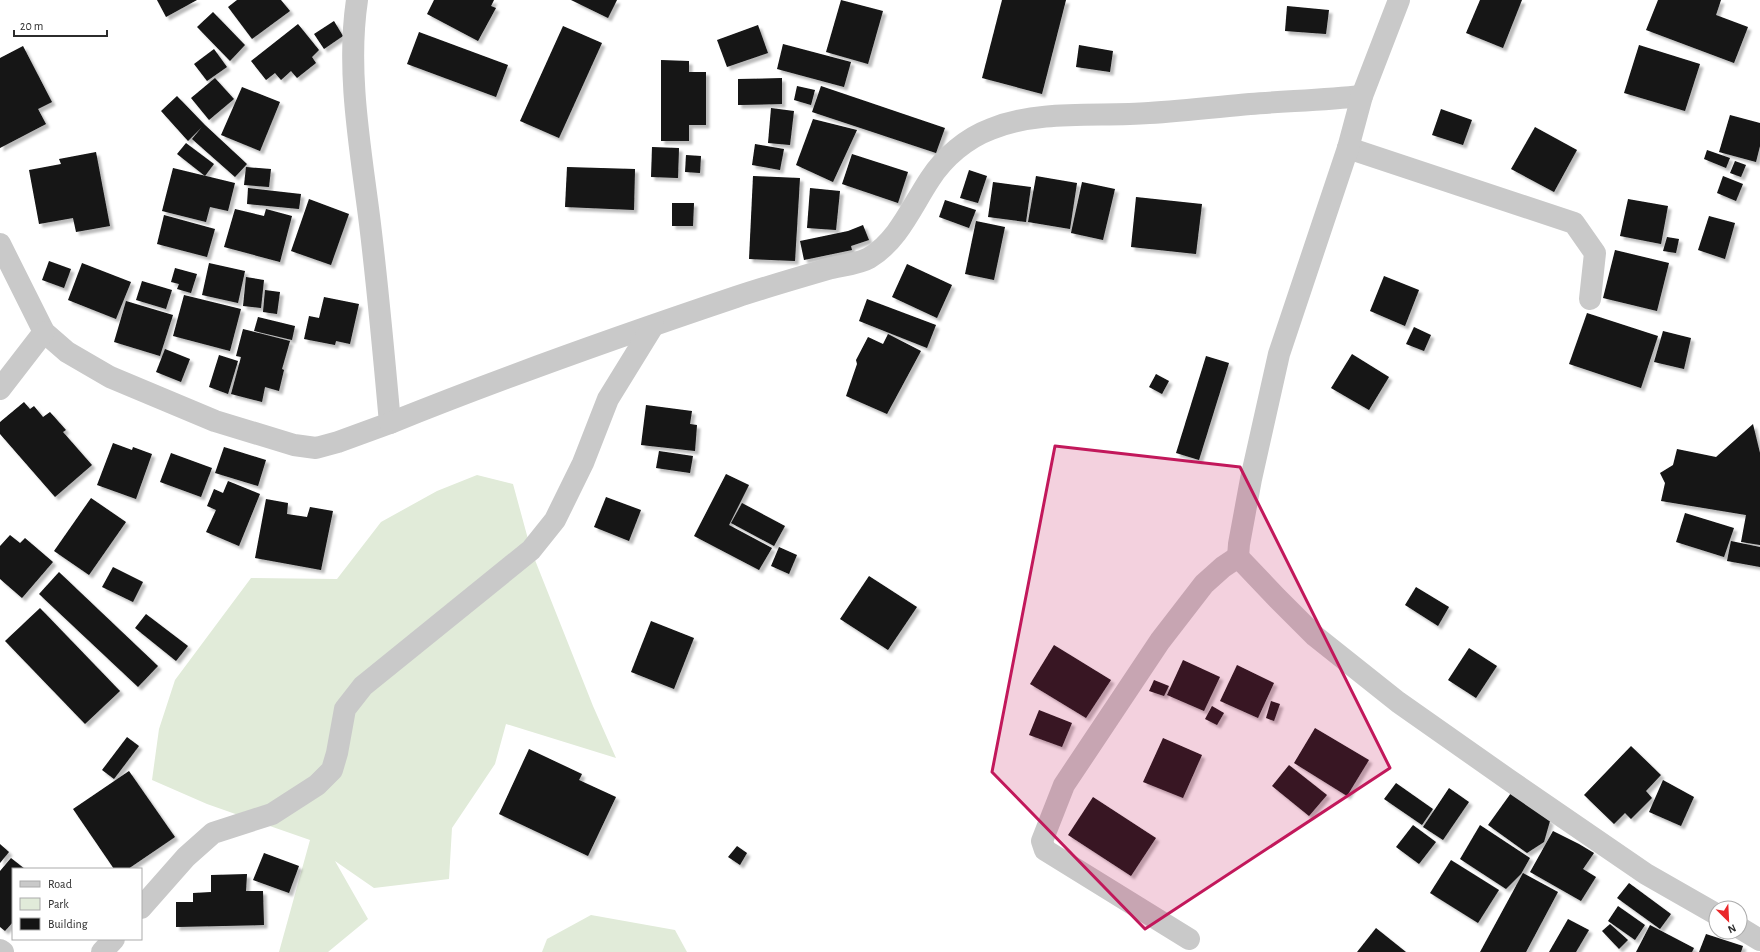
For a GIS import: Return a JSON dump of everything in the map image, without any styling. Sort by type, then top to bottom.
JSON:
[{"type":"street","points":[[357,0],[354,22],[356,116],[375,268],[390,423]]},
{"type":"street","points":[[1399,0],[1362,96],[1348,148],[1279,354],[1251,479],[1238,557],[1314,636],[1398,702],[1646,874],[1708,909]]},
{"type":"street","points":[[0,244],[44,332],[67,352],[110,377],[215,421],[294,445],[316,448],[338,442],[466,393],[778,283],[867,259],[884,246],[898,230],[932,176],[950,155],[966,142],[990,129],[1011,123],[1043,117],[1149,114],[1253,104],[1318,101],[1362,96]]},
{"type":"street","points":[[1348,148],[1574,224],[1595,253],[1590,300]]},
{"type":"street","points":[[142,907],[186,857],[213,833],[272,814],[317,785],[332,770],[337,752],[344,709],[363,686],[531,550],[555,520],[583,463],[608,399],[653,326]]},
{"type":"street","points":[[0,389],[44,332]]},
{"type":"street","points":[[1189,939],[1045,850],[1042,841],[1064,785],[1160,641],[1204,584],[1223,567],[1238,557]]},
{"type":"street","points":[[1748,933],[1760,940]]},
{"type":"street","points":[[102,952],[113,940]]},
{"type":"highlighted area","points":[[1055,446],[1240,467],[1390,768],[1145,929],[992,772]]},
{"type":"green space","points":[[477,475],[513,484],[531,550],[593,706],[616,758],[506,724],[495,764],[452,828],[449,879],[374,888],[335,861],[368,919],[328,952],[279,952],[310,840],[207,804],[152,780],[159,729],[175,680],[251,578],[337,579],[381,522],[437,491]]},
{"type":"green space","points":[[591,915],[675,930],[687,952],[542,952],[547,939]]},
{"type":"building","points":[[157,0],[197,0],[166,17]]},
{"type":"building","points":[[237,0],[281,0],[290,11],[252,39],[228,7]]},
{"type":"building","points":[[434,0],[494,0],[491,6],[496,8],[478,41],[427,14]]},
{"type":"building","points":[[571,0],[617,0],[608,18]]},
{"type":"building","points":[[841,0],[883,11],[868,64],[826,52]]},
{"type":"building","points":[[1002,0],[1066,0],[1042,94],[982,78]]},
{"type":"building","points":[[1480,0],[1522,0],[1503,48],[1466,33]]},
{"type":"building","points":[[1658,0],[1721,0],[1716,15],[1748,27],[1734,63],[1646,30]]},
{"type":"building","points":[[1287,6],[1329,10],[1326,34],[1285,31]]},
{"type":"building","points":[[213,12],[245,45],[230,61],[197,27]]},
{"type":"building","points":[[334,21],[343,36],[324,49],[314,34]]},
{"type":"building","points":[[298,24],[319,50],[312,57],[316,63],[297,78],[291,71],[281,80],[275,73],[266,80],[251,61]]},
{"type":"building","points":[[758,25],[768,53],[727,67],[717,40]]},
{"type":"building","points":[[563,26],[602,43],[559,138],[520,121]]},
{"type":"building","points":[[419,32],[508,65],[496,97],[407,64]]},
{"type":"building","points":[[783,44],[851,62],[844,87],[777,69]]},
{"type":"building","points":[[1079,45],[1113,51],[1110,72],[1076,67]]},
{"type":"building","points":[[1639,45],[1700,64],[1685,111],[1624,93]]},
{"type":"building","points":[[23,46],[52,102],[38,109],[46,124],[0,148],[0,58]]},
{"type":"building","points":[[214,49],[227,67],[207,81],[194,64]]},
{"type":"building","points":[[661,60],[689,61],[689,72],[706,72],[706,125],[689,125],[689,141],[661,141]]},
{"type":"building","points":[[215,78],[234,99],[209,120],[191,98]]},
{"type":"building","points":[[782,78],[782,104],[738,105],[738,79]]},
{"type":"building","points":[[797,86],[815,90],[811,105],[794,100]]},
{"type":"building","points":[[821,86],[945,128],[936,153],[812,112]]},
{"type":"building","points":[[242,87],[280,102],[260,151],[221,135]]},
{"type":"building","points":[[177,96],[205,125],[247,164],[235,177],[192,139],[202,127],[188,141],[161,111]]},
{"type":"building","points":[[771,108],[794,111],[790,145],[768,143]]},
{"type":"building","points":[[1441,109],[1472,120],[1463,145],[1432,135]]},
{"type":"building","points":[[1730,115],[1760,123],[1760,146],[1756,162],[1719,152]]},
{"type":"building","points":[[813,119],[857,130],[833,182],[796,165]]},
{"type":"building","points":[[1535,127],[1577,150],[1554,192],[1511,169]]},
{"type":"building","points":[[186,143],[214,164],[205,176],[177,154]]},
{"type":"building","points":[[755,144],[784,149],[780,170],[752,165]]},
{"type":"building","points":[[652,147],[679,148],[678,178],[651,177]]},
{"type":"building","points":[[1707,150],[1730,158],[1726,168],[1704,159]]},
{"type":"building","points":[[96,152],[110,226],[76,232],[73,218],[39,224],[29,170],[61,164],[59,159]]},
{"type":"building","points":[[852,154],[908,172],[898,203],[842,184]]},
{"type":"building","points":[[686,155],[701,156],[700,173],[685,172]]},
{"type":"building","points":[[1735,161],[1746,165],[1741,177],[1730,173]]},
{"type":"building","points":[[246,167],[271,169],[269,187],[244,185]]},
{"type":"building","points":[[567,167],[635,169],[634,210],[565,207]]},
{"type":"building","points":[[173,168],[235,183],[228,211],[210,207],[206,222],[162,211]]},
{"type":"building","points":[[969,170],[987,176],[978,203],[960,198]]},
{"type":"building","points":[[753,176],[800,178],[795,261],[749,259]]},
{"type":"building","points":[[1036,176],[1077,183],[1070,229],[1028,222]]},
{"type":"building","points":[[1723,176],[1743,184],[1736,201],[1717,193]]},
{"type":"building","points":[[993,182],[1031,187],[1026,222],[988,217]]},
{"type":"building","points":[[1082,182],[1115,189],[1103,240],[1071,233]]},
{"type":"building","points":[[248,188],[301,194],[299,209],[247,204]]},
{"type":"building","points":[[810,188],[840,191],[836,230],[807,228]]},
{"type":"building","points":[[1136,197],[1202,204],[1196,254],[1131,247]]},
{"type":"building","points":[[309,199],[349,214],[331,265],[291,251]]},
{"type":"building","points":[[1628,199],[1668,206],[1661,244],[1620,236]]},
{"type":"building","points":[[945,200],[976,210],[969,228],[939,217]]},
{"type":"building","points":[[672,203],[694,203],[693,226],[672,226]]},
{"type":"building","points":[[235,209],[264,216],[266,209],[292,216],[280,262],[224,247]]},
{"type":"building","points":[[164,215],[215,229],[207,257],[157,244]]},
{"type":"building","points":[[1709,216],[1735,223],[1725,259],[1698,250]]},
{"type":"building","points":[[976,221],[1005,227],[994,280],[965,274]]},
{"type":"building","points":[[863,225],[869,240],[851,246],[852,250],[804,260],[800,241],[848,231]]},
{"type":"building","points":[[1667,237],[1679,239],[1676,253],[1663,251]]},
{"type":"building","points":[[1615,250],[1669,263],[1657,311],[1603,298]]},
{"type":"building","points":[[49,261],[71,269],[64,288],[42,280]]},
{"type":"building","points":[[82,263],[131,282],[116,319],[68,300]]},
{"type":"building","points":[[209,263],[245,271],[238,303],[202,295]]},
{"type":"building","points":[[907,264],[952,285],[937,318],[892,297]]},
{"type":"building","points":[[175,268],[197,274],[191,293],[177,289],[179,284],[171,282]]},
{"type":"building","points":[[1384,276],[1419,290],[1405,326],[1370,311]]},
{"type":"building","points":[[246,277],[264,280],[261,308],[243,306]]},
{"type":"building","points":[[142,281],[172,290],[166,309],[136,300]]},
{"type":"building","points":[[265,290],[280,292],[277,314],[263,312]]},
{"type":"building","points":[[184,295],[241,309],[230,351],[173,336]]},
{"type":"building","points":[[324,297],[359,304],[350,344],[336,341],[335,345],[304,339],[309,316],[319,318]]},
{"type":"building","points":[[867,299],[936,325],[927,348],[859,321]]},
{"type":"building","points":[[126,301],[173,315],[160,356],[114,342]]},
{"type":"building","points":[[1587,313],[1658,336],[1641,388],[1569,364]]},
{"type":"building","points":[[258,317],[295,326],[292,340],[254,331]]},
{"type":"building","points":[[1414,327],[1431,335],[1424,351],[1406,344]]},
{"type":"building","points":[[243,329],[290,341],[282,369],[284,370],[279,391],[265,387],[262,402],[231,394],[241,357],[236,356]]},
{"type":"building","points":[[1663,331],[1691,338],[1684,369],[1654,362]]},
{"type":"building","points":[[888,334],[921,351],[887,414],[846,396],[857,364],[856,360],[868,337],[883,344]]},
{"type":"building","points":[[165,349],[190,359],[181,382],[156,372]]},
{"type":"building","points":[[1352,354],[1389,377],[1369,410],[1331,388]]},
{"type":"building","points":[[219,355],[238,361],[228,394],[209,387]]},
{"type":"building","points":[[1206,356],[1229,363],[1199,460],[1176,453]]},
{"type":"building","points":[[1156,374],[1169,381],[1162,394],[1149,387]]},
{"type":"building","points":[[24,402],[30,409],[34,406],[43,417],[50,412],[66,430],[63,432],[92,465],[55,497],[0,434],[0,422]]},
{"type":"building","points":[[646,405],[692,411],[690,424],[697,425],[695,451],[641,445]]},
{"type":"building","points":[[1753,424],[1760,453],[1760,545],[1741,542],[1746,515],[1661,501],[1665,483],[1660,473],[1673,465],[1677,449],[1716,457]]},
{"type":"building","points":[[113,443],[132,450],[133,447],[152,454],[136,499],[97,485]]},
{"type":"building","points":[[224,447],[266,460],[258,486],[215,473]]},
{"type":"building","points":[[659,451],[693,456],[690,473],[656,468]]},
{"type":"building","points":[[171,453],[212,468],[201,497],[160,482]]},
{"type":"building","points":[[726,474],[749,485],[729,525],[772,548],[759,570],[694,536]]},
{"type":"building","points":[[228,481],[260,494],[239,546],[206,532],[216,510],[207,506],[214,489],[223,493]]},
{"type":"building","points":[[606,497],[641,510],[629,541],[594,527]]},
{"type":"building","points":[[91,498],[126,522],[89,575],[54,551]]},
{"type":"building","points":[[266,499],[288,503],[287,514],[307,517],[310,507],[333,511],[321,570],[255,558]]},
{"type":"building","points":[[742,503],[785,526],[774,546],[731,523]]},
{"type":"building","points":[[1685,513],[1734,528],[1724,557],[1676,542]]},
{"type":"building","points":[[10,535],[20,543],[25,538],[53,562],[22,598],[0,579],[0,546]]},
{"type":"building","points":[[1731,541],[1760,547],[1760,567],[1727,561]]},
{"type":"building","points":[[779,547],[797,555],[789,574],[771,566]]},
{"type":"building","points":[[113,567],[143,582],[133,602],[102,587]]},
{"type":"building","points":[[59,572],[158,666],[138,687],[39,594]]},
{"type":"building","points":[[869,576],[917,607],[888,650],[840,619]]},
{"type":"building","points":[[1416,587],[1449,607],[1438,626],[1405,605]]},
{"type":"building","points":[[40,608],[120,691],[85,724],[5,641]]},
{"type":"building","points":[[146,614],[188,646],[176,661],[135,628]]},
{"type":"building","points":[[651,621],[694,638],[674,689],[631,672]]},
{"type":"building","points":[[1054,645],[1111,680],[1086,718],[1030,684]]},
{"type":"building","points":[[1469,648],[1497,666],[1476,698],[1448,680]]},
{"type":"building","points":[[1183,660],[1220,677],[1204,711],[1167,695]]},
{"type":"building","points":[[1237,665],[1274,683],[1258,718],[1220,701]]},
{"type":"building","points":[[1154,680],[1169,686],[1164,696],[1149,691]]},
{"type":"building","points":[[1271,701],[1280,704],[1274,721],[1266,718]]},
{"type":"building","points":[[1212,706],[1224,713],[1217,725],[1205,719]]},
{"type":"building","points":[[1039,710],[1072,723],[1062,747],[1029,735]]},
{"type":"building","points":[[1315,728],[1369,760],[1347,796],[1294,763]]},
{"type":"building","points":[[127,737],[139,746],[114,779],[102,770]]},
{"type":"building","points":[[1163,738],[1202,755],[1183,798],[1143,782]]},
{"type":"building","points":[[1631,746],[1661,775],[1646,791],[1652,798],[1631,819],[1625,813],[1614,824],[1584,795]]},
{"type":"building","points":[[529,749],[582,774],[579,780],[616,797],[588,856],[499,814]]},
{"type":"building","points":[[1289,765],[1327,795],[1309,816],[1272,786]]},
{"type":"building","points":[[129,771],[175,837],[129,868],[113,868],[73,809]]},
{"type":"building","points":[[1663,780],[1694,797],[1681,826],[1649,812]]},
{"type":"building","points":[[1396,783],[1433,809],[1422,825],[1384,799]]},
{"type":"building","points":[[1449,788],[1469,802],[1443,840],[1423,827]]},
{"type":"building","points":[[1511,793],[1550,821],[1544,842],[1527,853],[1488,825]]},
{"type":"building","points":[[1093,797],[1156,838],[1131,876],[1068,835]]},
{"type":"building","points":[[1413,825],[1436,842],[1419,864],[1396,847]]},
{"type":"building","points":[[1480,825],[1530,858],[1521,874],[1506,889],[1460,859]]},
{"type":"building","points":[[1553,831],[1594,853],[1583,869],[1596,877],[1581,901],[1530,872]]},
{"type":"building","points":[[0,844],[9,852],[0,863]]},
{"type":"building","points":[[737,846],[747,853],[740,865],[728,857]]},
{"type":"building","points":[[264,853],[299,866],[289,893],[253,880]]},
{"type":"building","points":[[11,858],[24,868],[12,868],[12,923],[5,931],[0,927],[0,871]]},
{"type":"building","points":[[1451,860],[1499,890],[1478,923],[1430,893]]},
{"type":"building","points":[[1523,873],[1558,892],[1526,952],[1480,952]]},
{"type":"building","points":[[247,874],[246,891],[263,891],[264,925],[176,927],[176,902],[193,902],[193,893],[211,892],[211,875]]},
{"type":"building","points":[[1629,883],[1671,914],[1660,929],[1617,898]]},
{"type":"building","points":[[1618,906],[1645,925],[1635,940],[1608,921]]},
{"type":"building","points":[[1568,919],[1589,930],[1576,952],[1549,952]]},
{"type":"building","points":[[1610,924],[1628,940],[1619,949],[1602,931]]},
{"type":"building","points":[[1650,925],[1694,948],[1692,952],[1636,952]]},
{"type":"building","points":[[1376,928],[1406,952],[1357,952]]},
{"type":"building","points":[[1706,934],[1708,935],[1708,940],[1724,940],[1743,946],[1741,952],[1699,952]]}]
